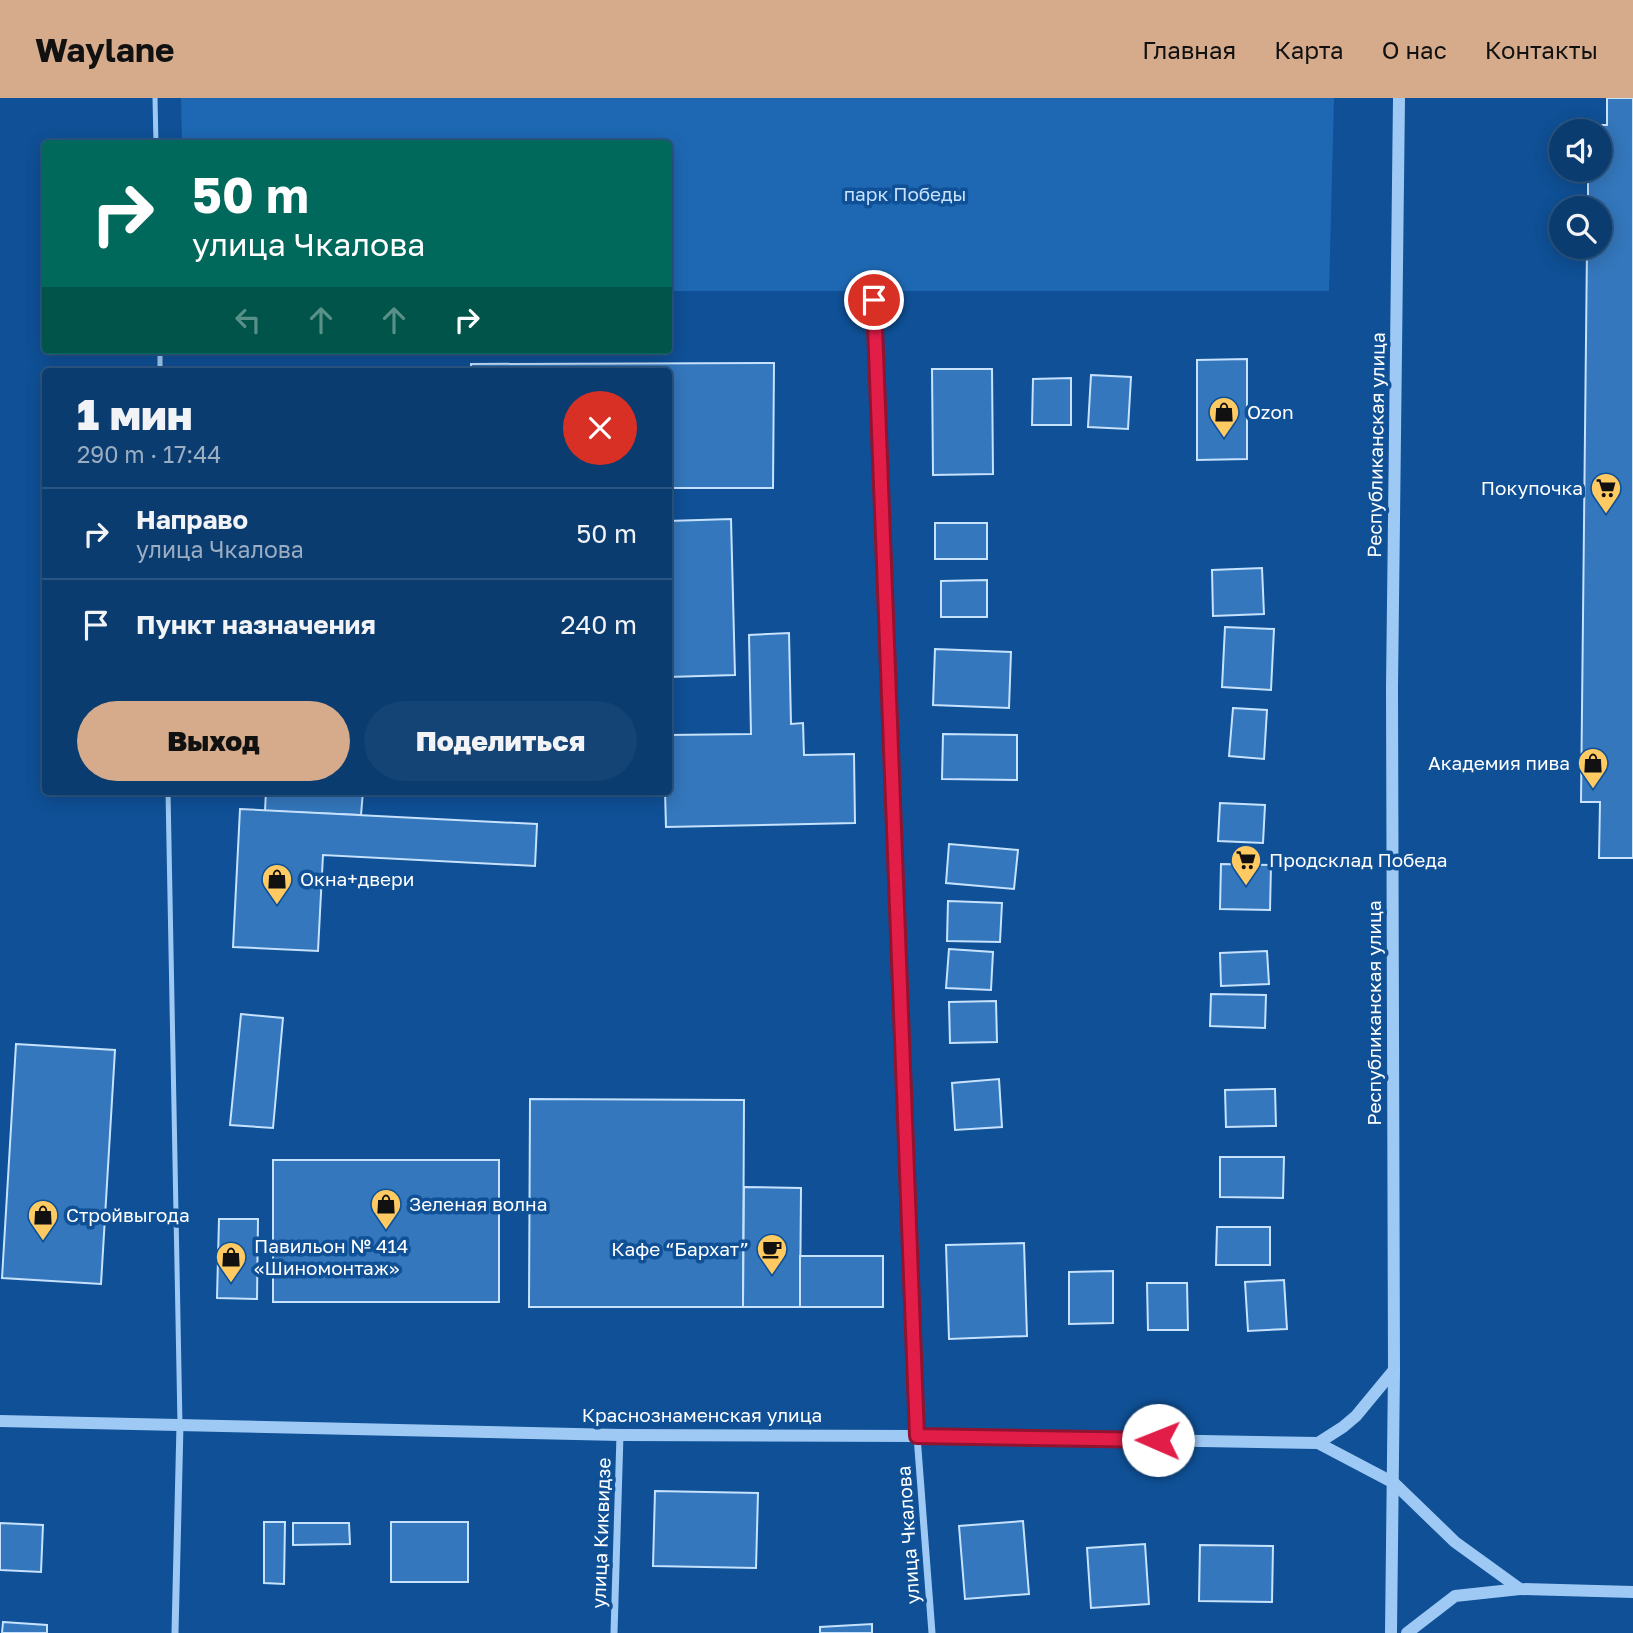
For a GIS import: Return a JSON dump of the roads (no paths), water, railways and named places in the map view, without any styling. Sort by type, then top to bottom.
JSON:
[{"type":"street","name":"Республиканская улица","points":[[1391,1633],[1394,1483],[1392,688],[1399,98]]},
{"type":"street","name":"улица Чкалова","points":[[874,300],[917,1436],[932,1633]]},
{"type":"street","points":[[1318,1443],[1356,1416],[1394,1370]]},
{"type":"street","name":"Краснознаменская улица","points":[[0,1421],[620,1434],[1318,1443],[1394,1483],[1455,1542],[1520,1589]]},
{"type":"street","points":[[175,1633],[180,1425]]},
{"type":"street","name":"улица Киквидзе","points":[[614,1633],[620,1434]]},
{"type":"street","points":[[1407,1633],[1455,1596],[1520,1589],[1633,1592]]},
{"type":"lane","points":[[155,98],[156,140]]},
{"type":"lane","points":[[168,795],[180,1425]]},
{"type":"place","name":"Ozon","points":[[1224,439]]},
{"type":"place","name":"Покупочка","points":[[1606,515]]},
{"type":"place","name":"Академия пива","points":[[1593,790]]},
{"type":"place","name":"Продсклад Победа","points":[[1246,887]]},
{"type":"place","name":"Окна+двери","points":[[277,906]]},
{"type":"place","name":"Зеленая волна","points":[[386,1231]]},
{"type":"place","name":"Стройвыгода","points":[[43,1242]]},
{"type":"place","name":"Кафе “Бархат”","points":[[772,1276]]},
{"type":"place","name":"Павильон № 414 «Шиномонтаж»","points":[[231,1284]]},
{"type":"park label","name":"парк Победы","points":[[905,194]]}]
